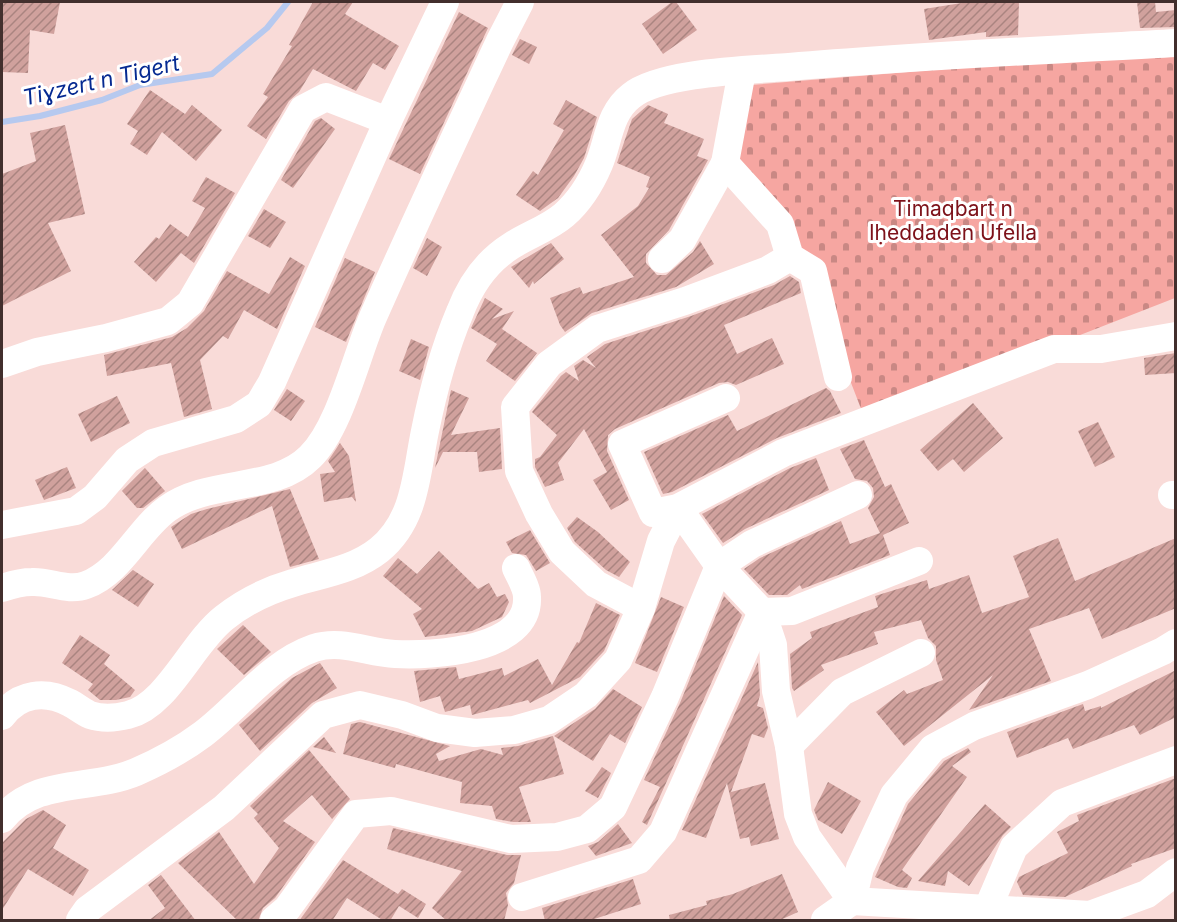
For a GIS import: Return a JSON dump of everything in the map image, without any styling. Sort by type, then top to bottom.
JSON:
[{"type":"street","points":[[2,525],[76,512],[95,497],[127,460],[153,443],[236,419],[259,404],[272,382],[388,121],[445,2]]},
{"type":"street","points":[[2,588],[34,581],[59,587],[82,587],[101,579],[142,532],[168,508],[204,491],[274,478],[293,470],[310,457],[323,441],[332,422],[372,319],[520,2]]},
{"type":"street","points":[[2,716],[18,700],[36,694],[54,695],[89,715],[111,718],[133,714],[153,703],[202,640],[222,620],[247,602],[290,584],[359,563],[380,549],[398,531],[410,508],[436,381],[459,313],[471,288],[482,273],[509,246],[563,216],[585,192],[600,163],[615,114],[629,97],[648,85],[742,71],[909,56],[1176,43]]},
{"type":"street","points":[[662,259],[682,240],[725,164],[742,71]]},
{"type":"street","points":[[2,364],[37,352],[106,338],[168,321],[190,303],[303,109],[326,97],[388,121]]},
{"type":"street","points":[[725,164],[780,224],[790,257],[813,271],[838,377]]},
{"type":"street","points":[[641,608],[596,584],[562,552],[539,514],[519,471],[515,407],[549,364],[597,329],[685,301],[758,274],[790,257]]},
{"type":"street","points":[[726,398],[622,444],[653,513],[678,508],[783,453],[1054,349],[1101,349],[1176,336]]},
{"type":"street","points":[[274,921],[287,909],[356,814],[391,811],[511,839],[557,837],[587,829],[613,807],[665,697],[719,566],[752,544],[858,495]]},
{"type":"street","points":[[80,921],[87,910],[224,808],[323,715],[360,705],[402,715],[437,728],[475,733],[514,730],[549,720],[586,695],[618,660],[641,608],[661,541],[678,508]]},
{"type":"street","points":[[678,508],[719,566],[762,612],[773,645],[776,691],[789,746],[798,814],[807,837],[852,901]]},
{"type":"street","points":[[762,612],[792,611],[919,561]]},
{"type":"street","points":[[2,819],[21,801],[41,791],[134,773],[169,755],[203,734],[271,675],[314,648],[335,644],[394,654],[474,647],[498,640],[516,626],[527,609],[528,595],[516,568]]},
{"type":"street","points":[[522,897],[639,860],[663,832],[762,612]]},
{"type":"street","points":[[825,921],[852,901],[860,868],[894,795],[933,747],[974,726],[1088,685],[1176,643]]},
{"type":"street","points":[[789,746],[842,692],[921,653]]},
{"type":"street","points":[[987,910],[1014,847],[1062,803],[1176,760]]},
{"type":"street","points":[[852,901],[1090,918],[1147,894],[1176,872]]},
{"type":"green space","name":"Timaqbart n Iḥeddaden Ufella","points":[[1175,50],[1175,298],[865,419],[787,217],[728,155],[751,85]]},
{"type":"building","points":[[2,2],[60,2],[54,34],[30,30],[28,73],[2,72]]},
{"type":"building","points":[[313,2],[353,2],[345,14],[399,46],[385,70],[373,63],[356,91],[313,69],[299,92],[289,101],[266,139],[247,126],[268,97],[263,94],[292,46],[289,45]]},
{"type":"building","points":[[672,2],[676,2],[697,30],[663,54],[642,24]]},
{"type":"building","points":[[968,2],[1019,2],[1018,35],[986,37],[986,32],[929,40],[924,9]]},
{"type":"building","points":[[1137,2],[1155,2],[1156,12],[1176,10],[1176,27],[1140,28]]},
{"type":"building","points":[[459,12],[488,28],[420,174],[389,159]]},
{"type":"building","points":[[520,39],[537,47],[529,64],[512,55]]},
{"type":"building","points":[[150,90],[185,114],[192,105],[222,130],[196,161],[162,132],[147,155],[130,144],[138,131],[127,124]]},
{"type":"building","points":[[566,100],[597,117],[584,158],[574,176],[558,198],[540,211],[516,195],[533,171],[538,175],[564,130],[553,124]]},
{"type":"building","points":[[648,105],[668,114],[664,123],[704,139],[697,156],[708,160],[669,230],[646,254],[646,263],[657,275],[666,275],[693,252],[700,241],[714,264],[676,287],[592,313],[565,332],[550,298],[580,287],[583,294],[634,277],[601,235],[638,206],[649,188],[646,187],[650,177],[617,163],[632,119]]},
{"type":"building","points":[[321,118],[335,129],[293,188],[281,180],[315,121]]},
{"type":"building","points":[[65,125],[85,214],[48,223],[71,271],[2,306],[2,174],[36,161],[30,133]]},
{"type":"building","points":[[206,177],[235,193],[194,263],[181,253],[156,282],[134,262],[156,237],[159,239],[170,224],[188,237],[205,208],[192,201]]},
{"type":"building","points":[[264,209],[286,222],[270,248],[248,236]]},
{"type":"building","points":[[427,238],[442,247],[427,276],[413,268]]},
{"type":"building","points":[[551,243],[564,259],[534,284],[533,281],[529,288],[511,267]]},
{"type":"building","points":[[290,257],[305,266],[277,329],[244,310],[228,339],[223,336],[200,360],[212,409],[184,417],[171,363],[107,376],[104,355],[172,337],[187,328],[204,311],[227,271],[269,294]]},
{"type":"building","points":[[345,258],[375,272],[346,342],[315,327]]},
{"type":"building","points":[[790,276],[799,282],[801,293],[724,325],[737,354],[772,338],[784,364],[736,385],[728,382],[719,383],[615,429],[608,435],[607,451],[629,500],[611,510],[593,480],[607,472],[584,429],[558,463],[564,480],[545,487],[535,467],[535,459],[540,457],[557,435],[532,412],[561,376],[566,372],[579,381],[574,366],[583,360],[596,368],[587,357],[605,344],[691,316],[774,285]]},
{"type":"building","points":[[485,298],[503,309],[492,319],[514,311],[502,329],[537,353],[515,381],[486,361],[497,344],[471,328]]},
{"type":"building","points":[[411,339],[429,347],[420,380],[399,371]]},
{"type":"building","points":[[1176,353],[1176,373],[1145,375],[1144,358]]},
{"type":"building","points":[[826,388],[830,391],[841,413],[777,438],[672,492],[663,494],[644,452],[728,415],[737,431]]},
{"type":"building","points":[[287,389],[305,401],[291,421],[274,410]]},
{"type":"building","points":[[451,390],[469,398],[451,435],[500,428],[502,469],[479,472],[477,452],[443,452],[435,468]]},
{"type":"building","points":[[117,396],[130,423],[91,442],[78,414]]},
{"type":"building","points":[[973,403],[1003,438],[964,472],[953,459],[938,471],[920,450]]},
{"type":"building","points":[[1098,422],[1115,457],[1095,467],[1078,431]]},
{"type":"building","points":[[864,440],[885,487],[891,484],[909,523],[883,535],[890,555],[802,589],[800,585],[787,595],[769,595],[744,569],[760,558],[841,521],[850,544],[880,533],[868,508],[874,497],[873,488],[867,481],[855,479],[840,449]]},
{"type":"building","points":[[340,443],[349,456],[356,502],[352,497],[324,502],[320,474],[335,472],[328,461]]},
{"type":"building","points":[[816,458],[829,490],[745,529],[723,543],[702,514],[790,468]]},
{"type":"building","points":[[67,467],[76,488],[44,500],[35,480]]},
{"type":"building","points":[[145,468],[165,491],[143,508],[137,508],[122,491]]},
{"type":"building","points":[[290,489],[319,559],[290,567],[272,506],[182,549],[171,527],[191,514]]},
{"type":"building","points":[[577,517],[598,532],[630,562],[619,577],[606,570],[575,542],[567,528]]},
{"type":"building","points":[[530,530],[550,563],[536,571],[526,555],[512,553],[506,542]]},
{"type":"building","points":[[1058,538],[1075,581],[1176,538],[1176,608],[1102,639],[1089,608],[1029,629],[1051,681],[969,710],[993,675],[904,746],[876,712],[904,690],[907,694],[943,680],[936,660],[936,646],[928,638],[921,620],[874,632],[878,644],[821,665],[824,670],[794,691],[792,688],[790,654],[812,638],[810,632],[878,607],[875,596],[927,580],[929,589],[969,575],[982,613],[1029,597],[1013,556]]},
{"type":"building","points":[[439,551],[478,589],[489,583],[497,597],[505,594],[509,602],[502,617],[472,631],[425,637],[413,614],[422,609],[383,576],[398,558],[417,574]]},
{"type":"building","points":[[133,570],[154,584],[138,607],[112,590]]},
{"type":"building","points":[[724,596],[742,615],[647,825],[642,822],[660,787],[644,780],[680,703]]},
{"type":"building","points":[[661,597],[684,607],[657,672],[635,663]]},
{"type":"building","points":[[596,603],[620,615],[604,651],[580,677],[530,703],[528,700],[472,715],[470,705],[445,712],[440,696],[420,702],[414,671],[456,667],[459,679],[502,668],[504,676],[538,659],[552,685],[577,642],[579,643]]},
{"type":"building","points":[[243,625],[271,652],[244,675],[217,649]]},
{"type":"building","points":[[80,635],[110,655],[104,664],[135,690],[130,697],[100,700],[88,690],[93,684],[62,663]]},
{"type":"building","points":[[758,662],[760,695],[757,706],[763,708],[768,728],[764,738],[752,734],[731,792],[765,783],[779,839],[751,846],[749,837],[740,839],[727,783],[706,838],[682,830]]},
{"type":"building","points":[[320,663],[337,688],[312,703],[260,751],[239,725],[292,678]]},
{"type":"building","points":[[1176,670],[1176,717],[1140,735],[1134,725],[1073,749],[1068,738],[1017,758],[1007,732],[1083,704],[1085,711],[1101,706],[1101,708]]},
{"type":"building","points":[[613,689],[642,707],[625,743],[610,734],[593,761],[554,736],[595,709]]},
{"type":"building","points":[[360,722],[450,746],[436,754],[439,761],[481,749],[503,755],[501,748],[518,746],[553,736],[564,774],[519,787],[531,822],[496,819],[492,806],[460,803],[462,782],[396,764],[395,768],[343,754],[351,724]]},
{"type":"building","points":[[324,737],[336,753],[313,747]]},
{"type":"building","points":[[968,748],[971,752],[952,766],[967,777],[902,870],[912,878],[907,888],[898,887],[875,877],[908,804],[944,761]]},
{"type":"building","points":[[309,750],[350,799],[332,819],[312,795],[283,821],[315,842],[275,898],[263,908],[258,921],[238,921],[178,863],[219,832],[254,884],[279,848],[254,818],[258,814],[250,806]]},
{"type":"building","points":[[602,767],[611,773],[598,798],[585,791]]},
{"type":"building","points":[[1176,778],[1176,848],[1131,864],[1132,866],[1065,897],[1023,895],[1017,882],[1019,877],[1068,853],[1057,832],[1079,821],[1077,815]]},
{"type":"building","points":[[828,782],[861,801],[842,834],[818,820],[814,810]]},
{"type":"building","points":[[985,804],[1011,827],[1003,835],[969,886],[948,871],[945,886],[918,881]]},
{"type":"building","points":[[43,810],[66,825],[53,848],[89,870],[73,896],[28,869],[2,910],[2,843],[26,819]]},
{"type":"building","points":[[618,824],[632,843],[596,856],[588,846],[598,842]]},
{"type":"building","points":[[393,828],[507,855],[521,855],[514,883],[506,893],[508,905],[504,921],[447,921],[432,908],[462,871],[387,849]]},
{"type":"building","points":[[343,860],[398,894],[402,889],[426,904],[418,918],[399,906],[390,921],[384,921],[347,898],[332,921],[299,921]]},
{"type":"building","points":[[782,874],[798,912],[778,921],[670,921],[669,915],[707,905],[706,901],[733,894]]},
{"type":"building","points":[[161,875],[196,921],[148,921],[165,908],[148,885]]},
{"type":"building","points":[[633,879],[641,904],[588,921],[545,921],[542,908]]},
{"type":"waterway","name":"Tiɣzert n Tigert","points":[[2,122],[40,116],[102,100],[140,85],[212,74],[267,28],[288,2]]}]
